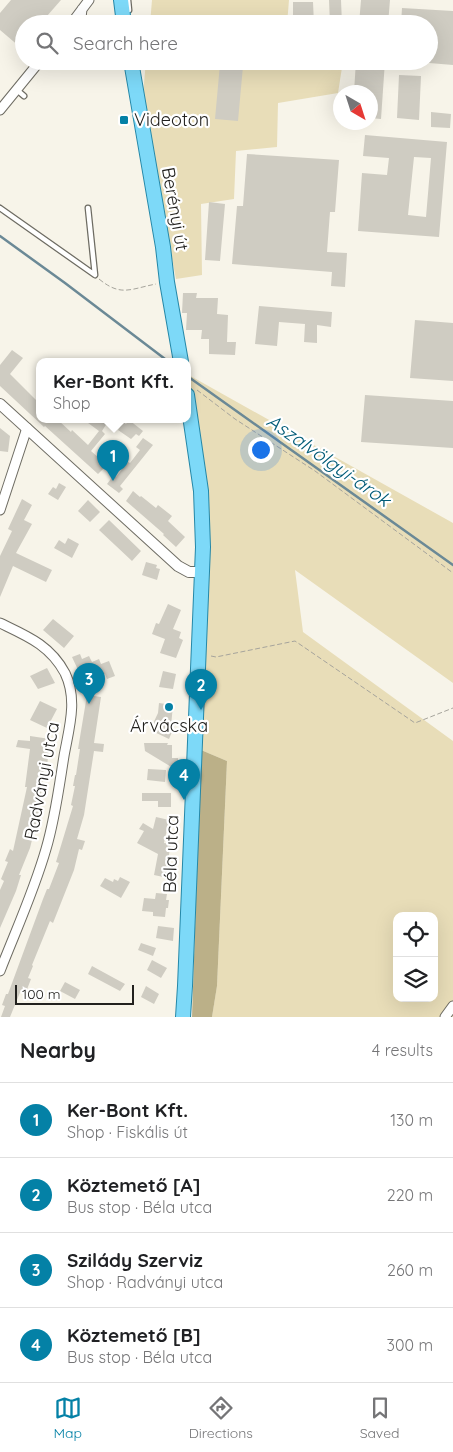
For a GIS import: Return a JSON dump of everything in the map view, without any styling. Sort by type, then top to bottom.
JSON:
[{"type":"main road","points":[[121,0],[123,15]]},
{"type":"main road","name":"Berényi út","points":[[133,70],[180,358]]},
{"type":"main road","points":[[191,400],[201,491],[202,572]]},
{"type":"main road","name":"Béla utca","points":[[183,1017],[202,572]]},
{"type":"street","points":[[77,15],[89,0]]},
{"type":"street","points":[[81,15],[82,9]]},
{"type":"street","points":[[0,110],[20,93],[34,70]]},
{"type":"street","points":[[0,404],[178,566],[189,572],[202,572]]},
{"type":"street","points":[[0,510],[27,428]]},
{"type":"street","name":"Radványi utca","points":[[0,623],[32,639],[51,653],[69,684],[73,709],[52,829],[38,873],[0,971]]},
{"type":"street","points":[[445,1017],[453,1006]]},
{"type":"lane","points":[[128,0],[129,15]]},
{"type":"lane","points":[[0,208],[95,275]]},
{"type":"lane","points":[[88,208],[95,275]]},
{"type":"path","points":[[95,275],[109,287],[118,290],[128,290],[167,282]]},
{"type":"path","points":[[191,392],[314,471],[453,573]]},
{"type":"path","points":[[216,657],[294,641],[415,723],[453,708]]},
{"type":"shaded area","points":[[152,0],[289,0],[288,15],[151,15]]},
{"type":"shaded area","points":[[145,70],[342,70],[339,85],[333,85],[333,94],[278,103],[277,147],[236,151],[234,199],[201,204],[202,275],[176,279],[142,105]]},
{"type":"shaded area","points":[[191,376],[453,523],[453,683],[295,570],[303,632],[453,741],[453,1017],[212,1017],[217,986],[227,761],[201,750],[202,512],[187,423],[191,423]]},
{"type":"shaded area","points":[[201,750],[227,761],[217,986],[212,1017],[192,1017]]},
{"type":"building","points":[[11,0],[61,0],[48,15],[15,15],[15,43],[0,30],[0,13]]},
{"type":"building","points":[[329,0],[341,0],[342,15],[330,15]]},
{"type":"building","points":[[361,0],[390,0],[389,15],[360,15]]},
{"type":"building","points":[[293,2],[313,2],[314,15],[293,15]]},
{"type":"building","points":[[402,8],[453,11],[453,65],[438,64],[438,15],[402,15]]},
{"type":"building","points":[[219,70],[243,70],[238,121],[215,119]]},
{"type":"building","points":[[355,70],[384,70],[381,119],[378,119],[378,85],[354,85]]},
{"type":"building","points":[[399,75],[421,76],[419,120],[397,118]]},
{"type":"building","points":[[431,112],[451,114],[450,128],[431,127]]},
{"type":"building","points":[[365,135],[447,142],[439,237],[358,231],[362,173],[387,175],[389,158],[363,156]],"holes":[[[414,157],[431,158],[426,217],[408,215]]]},
{"type":"building","points":[[247,154],[339,160],[335,212],[330,212],[327,252],[347,253],[345,287],[331,286],[332,272],[232,264],[237,206],[243,206]]},
{"type":"building","points":[[209,202],[225,204],[220,261],[205,260]]},
{"type":"building","points":[[183,293],[197,293],[196,298],[218,298],[217,314],[228,315],[227,342],[236,342],[235,355],[209,354],[209,339],[201,339],[202,330],[186,330],[187,313],[182,313]]},
{"type":"building","points":[[259,306],[332,312],[331,327],[317,325],[317,343],[304,342],[305,324],[279,322],[277,346],[255,344]]},
{"type":"building","points":[[415,320],[453,323],[453,381],[410,378]]},
{"type":"building","points":[[12,350],[23,358],[10,374],[36,400],[36,420],[0,386],[0,365]]},
{"type":"building","points":[[365,395],[453,401],[453,448],[361,442]]},
{"type":"building","points":[[40,423],[61,423],[88,445],[99,431],[88,423],[107,423],[102,431],[105,434],[91,451],[107,465],[98,474]]},
{"type":"building","points":[[122,423],[133,423],[143,431],[139,436],[136,434],[131,439],[118,430]]},
{"type":"building","points":[[0,428],[10,436],[8,452],[0,451]]},
{"type":"building","points":[[143,438],[153,445],[120,486],[123,489],[119,493],[107,484],[114,475],[116,477],[128,462],[130,463],[140,450],[136,447]]},
{"type":"building","points":[[59,483],[66,487],[58,500],[48,494],[53,487],[56,489]]},
{"type":"building","points":[[133,491],[156,508],[158,505],[172,516],[168,521],[185,537],[176,547],[126,501]]},
{"type":"building","points":[[22,499],[32,505],[24,520],[32,524],[16,553],[52,570],[46,582],[13,566],[0,597],[0,556],[12,531],[8,529]]},
{"type":"building","points":[[88,500],[100,512],[90,522],[78,511]]},
{"type":"building","points":[[109,520],[141,551],[132,561],[99,530]]},
{"type":"building","points":[[68,538],[79,544],[72,558],[54,548],[59,540],[65,544]]},
{"type":"building","points":[[146,562],[157,565],[156,568],[160,569],[157,580],[142,575]]},
{"type":"building","points":[[168,604],[181,610],[173,629],[181,632],[179,638],[183,640],[176,658],[160,653],[165,639],[152,634],[156,623],[159,624]]},
{"type":"building","points":[[53,619],[74,636],[64,648],[43,630]]},
{"type":"building","points":[[80,654],[82,659],[89,656],[92,662],[99,659],[101,664],[109,661],[115,676],[107,679],[105,674],[98,677],[96,672],[89,675],[86,669],[79,672],[72,657]]},
{"type":"building","points":[[47,668],[55,683],[38,689],[30,676]]},
{"type":"building","points":[[163,671],[176,674],[173,689],[159,687]]},
{"type":"building","points":[[87,695],[101,697],[94,743],[104,744],[103,752],[94,751],[84,815],[77,839],[85,841],[82,850],[79,849],[74,870],[53,923],[50,921],[32,965],[28,978],[31,979],[26,992],[21,990],[10,1017],[1,1017],[5,1006],[2,1005],[6,994],[8,994],[43,899],[59,863],[56,862],[73,806],[71,805],[75,786],[73,786]]},
{"type":"building","points":[[40,701],[57,709],[47,728],[30,720]]},
{"type":"building","points":[[159,703],[173,705],[171,726],[174,727],[169,739],[150,730],[158,713]]},
{"type":"building","points":[[30,736],[50,739],[47,766],[44,766],[41,794],[43,795],[30,848],[19,875],[21,875],[16,891],[0,928],[0,890],[4,881],[1,879],[8,862],[5,861],[10,849],[13,851],[27,787],[25,787],[30,749],[16,747],[18,740],[30,741]]},
{"type":"building","points":[[144,743],[168,743],[167,745],[172,745],[172,758],[178,758],[178,771],[145,751]]},
{"type":"building","points":[[148,769],[166,770],[165,782],[147,780]]},
{"type":"building","points":[[142,793],[171,793],[171,807],[158,807],[158,801],[142,801]]},
{"type":"building","points":[[156,817],[169,820],[164,843],[171,844],[167,865],[170,866],[168,878],[154,875],[158,854],[137,843],[144,831],[139,829],[143,823],[153,829]]},
{"type":"building","points":[[120,877],[130,882],[121,898],[100,886],[105,878],[113,882],[114,879],[118,881]]},
{"type":"building","points":[[156,893],[167,894],[166,900],[169,900],[165,917],[153,916],[153,912],[142,911],[144,898],[155,899]]},
{"type":"building","points":[[158,926],[174,928],[173,941],[156,938]]},
{"type":"building","points":[[141,943],[156,948],[153,956],[138,950]]},
{"type":"building","points":[[152,960],[167,968],[161,978],[147,970]]},
{"type":"building","points":[[92,966],[125,984],[120,991],[88,974]]},
{"type":"building","points":[[65,982],[80,990],[75,999],[60,991]]},
{"type":"building","points":[[146,986],[159,994],[154,1004],[141,997]]},
{"type":"waterway","name":"Aszalvölgyi-árok","points":[[0,236],[164,358]]},
{"type":"waterway","name":"Aszalvölgyi-árok","points":[[191,379],[453,565]]},
{"type":"place","name":"Videoton","points":[[124,120]]},
{"type":"place","name":"Ker-Bont Kft.","points":[[113,481]]},
{"type":"place","name":"Szilády Szerviz","points":[[89,704]]},
{"type":"place","name":"Árvácska","points":[[169,707]]},
{"type":"place","name":"Köztemető [A]","points":[[201,710]]},
{"type":"place","name":"Köztemető [B]","points":[[184,800]]}]
